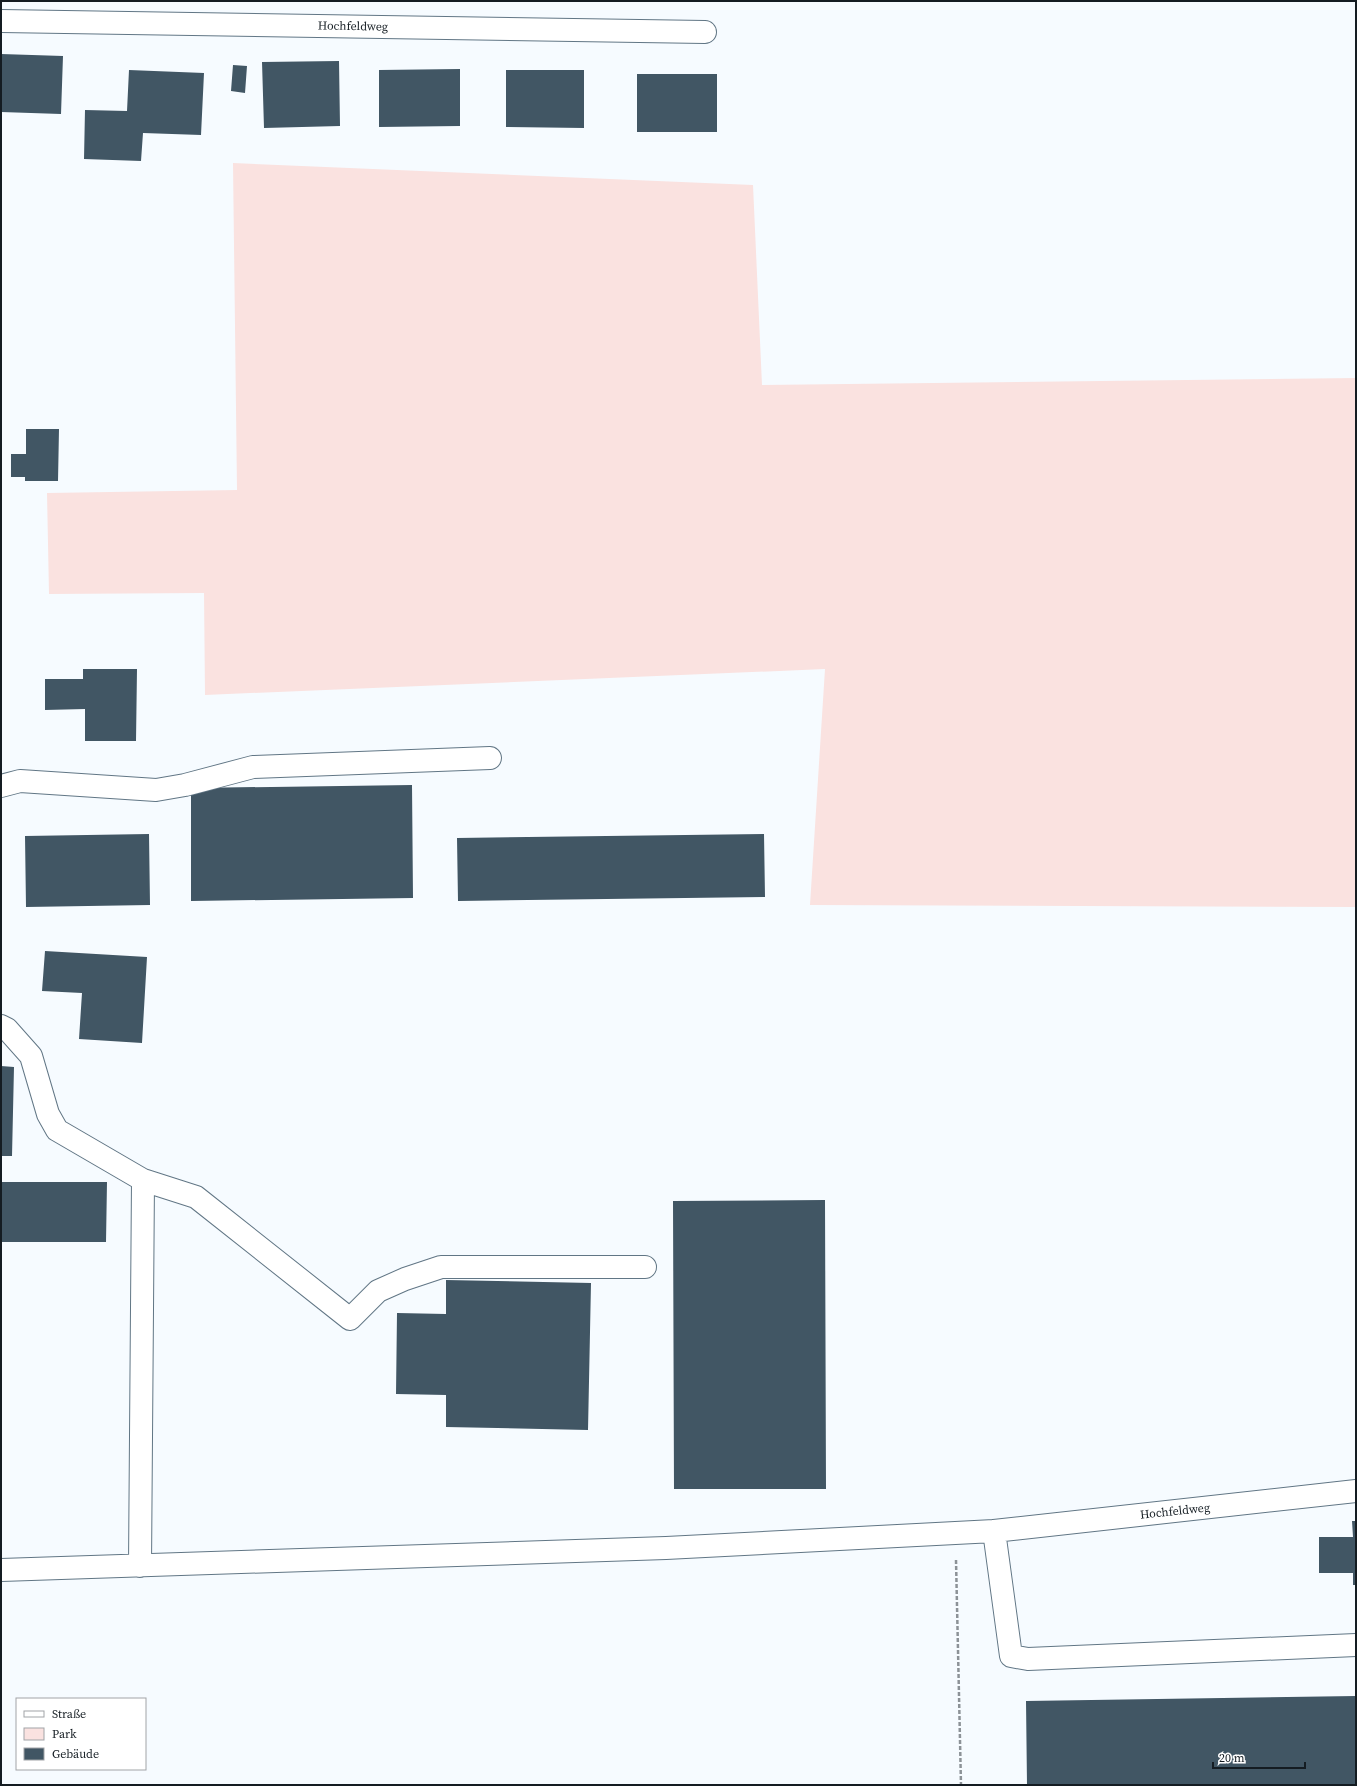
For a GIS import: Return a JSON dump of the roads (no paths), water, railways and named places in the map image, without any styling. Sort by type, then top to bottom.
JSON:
[{"type":"street","name":"Hochfeldweg","points":[[1,21],[706,32]]},
{"type":"street","points":[[1,786],[20,781],[156,790],[185,785],[253,767],[490,758]]},
{"type":"street","points":[[1,1026],[7,1029],[31,1056],[48,1114],[57,1130],[143,1180],[196,1197],[350,1319],[378,1291],[405,1279],[441,1267],[645,1267]]},
{"type":"street","points":[[140,1566],[143,1180]]},
{"type":"street","name":"Hochfeldweg","points":[[1,1570],[666,1548],[994,1531],[1356,1491]]},
{"type":"street","points":[[994,1531],[1011,1656],[1028,1659],[1356,1645]]}]
